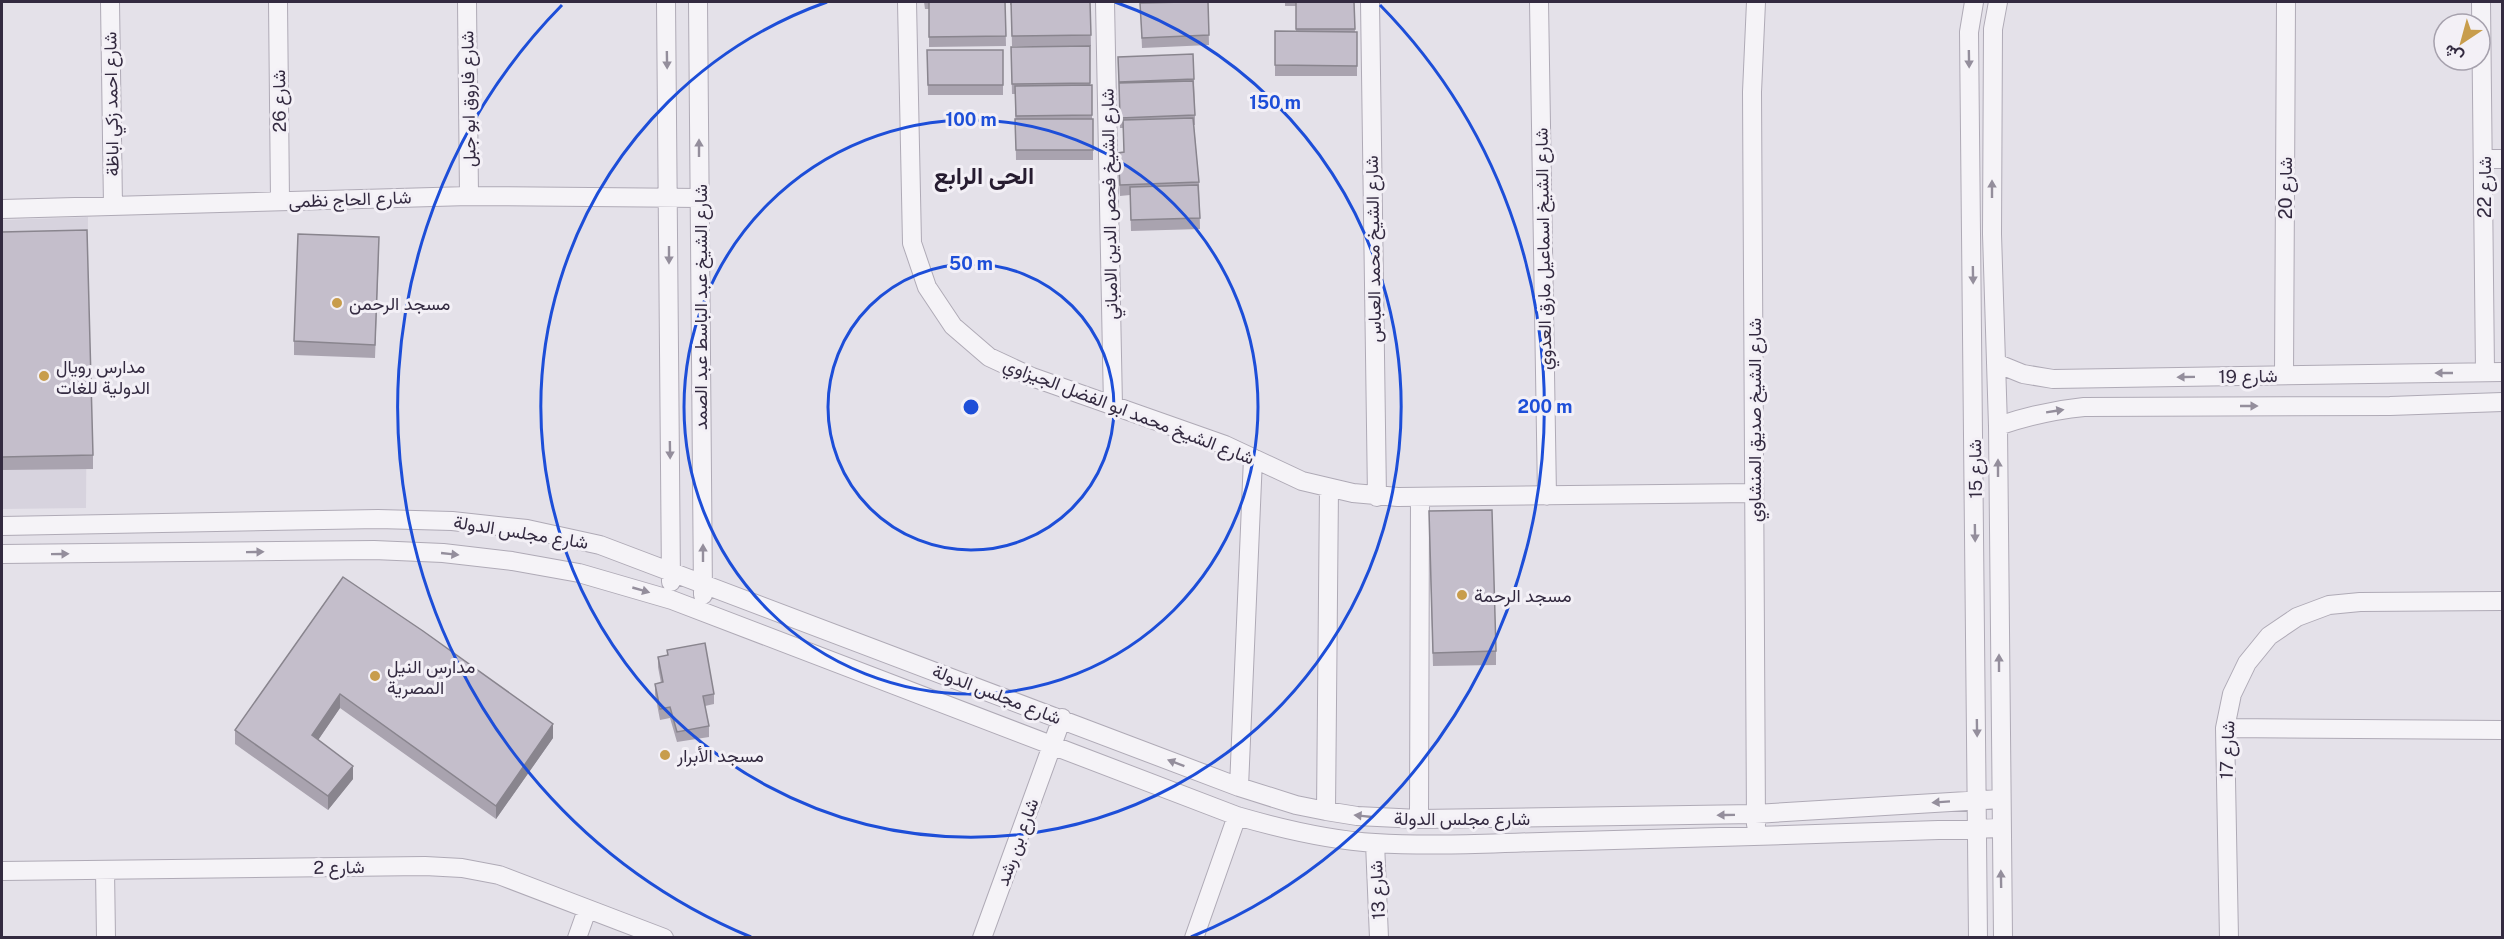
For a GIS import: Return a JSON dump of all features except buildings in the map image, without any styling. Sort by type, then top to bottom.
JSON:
[{"type":"street","name":"شارع احمد زكي اباظة","points":[[110,2],[113,206]]},
{"type":"street","name":"شارع 26","points":[[278,2],[280,201]]},
{"type":"street","name":"شارع فاروق ابو جبل","points":[[466,2],[469,196]]},
{"type":"street","name":"شارع الشيخ عبد الباسط عبد الصمد","points":[[666,2],[672,600]]},
{"type":"street","name":"شارع الشيخ عبد الباسط عبد الصمد","points":[[698,2],[703,612]]},
{"type":"street","name":"شارع الشيخ محمد ابو الفضل الجيزاوي","points":[[907,2],[912,243],[927,287],[953,326],[989,357],[1032,377],[1225,445],[1277,470],[1329,488],[1377,496],[1420,497],[1754,493]]},
{"type":"street","name":"شارع الشيخ فحص الدين الامباني","points":[[1105,2],[1113,406]]},
{"type":"street","name":"شارع الشيخ محمد العباس","points":[[1370,2],[1377,496]]},
{"type":"street","name":"شارع الشيخ اسماعيل مارق العدوي","points":[[1539,2],[1547,496]]},
{"type":"street","name":"شارع الشيخ صديق المنشاوي","points":[[1756,2],[1752,92],[1756,838]]},
{"type":"street","name":"شارع 15","points":[[1974,2],[1968,32],[1978,938]]},
{"type":"street","name":"شارع 15","points":[[1998,2],[1993,29],[1992,234],[1998,426],[2002,938]]},
{"type":"street","name":"شارع 20","points":[[2284,375],[2286,2]]},
{"type":"street","name":"شارع 22","points":[[2481,2],[2484,159],[2494,372]]},
{"type":"street","points":[[2484,159],[2502,159]]},
{"type":"street","name":"شارع الحاج نظمى","points":[[2,209],[469,196],[699,198]]},
{"type":"street","points":[[1972,236],[1992,234]]},
{"type":"street","name":"شارع 19","points":[[1996,363],[2024,374],[2053,379],[2494,372]]},
{"type":"street","points":[[2389,373],[2390,406]]},
{"type":"street","name":"شارع 19","points":[[1998,426],[2036,414],[2084,407],[2390,406],[2502,402]]},
{"type":"street","points":[[1239,787],[1253,458]]},
{"type":"street","points":[[1326,811],[1329,488]]},
{"type":"street","points":[[1420,497],[1426,819],[1433,844]]},
{"type":"street","name":"شارع مجلس الدولة","points":[[2,526],[378,519],[452,521],[527,529],[600,545],[1062,718],[1239,787],[1296,805],[1326,811],[1388,819],[1755,814],[2000,799]]},
{"type":"street","points":[[170,523],[171,552]]},
{"type":"street","name":"شارع مجلس الدولة","points":[[2,554],[374,550],[443,553],[512,561],[579,573],[672,600],[1237,816],[1305,833],[1374,843],[1756,838],[2000,828]]},
{"type":"street","name":"شارع 17","points":[[2229,938],[2225,728],[2232,694],[2247,663],[2269,636],[2297,616],[2329,605],[2360,602],[2502,601]]},
{"type":"street","name":"شارع بن رشد","points":[[982,938],[1062,718]]},
{"type":"street","points":[[2225,728],[2502,730]]},
{"type":"street","points":[[1194,938],[1237,816]]},
{"type":"street","name":"شارع 13","points":[[1374,843],[1379,938]]},
{"type":"street","name":"شارع 2","points":[[2,871],[425,866],[462,868],[499,875],[535,887],[587,910],[664,938]]},
{"type":"street","points":[[105,870],[106,938]]},
{"type":"street","points":[[577,938],[587,910]]},
{"type":"shaded area","name":"مدارس رويال الدولية للغات","points":[[88,217],[86,508],[2,509],[2,220]]},
{"type":"place","name":"مسجد الرحمن","points":[[337,303]]},
{"type":"place","name":"مدارس رويال الدولية للغات","points":[[44,376]]},
{"type":"place","name":"مسجد الرحمة","points":[[1462,595]]},
{"type":"place","name":"مدارس النيل المصرية","points":[[375,676]]},
{"type":"place","name":"مسجد الأبرار","points":[[665,755]]},
{"type":"district","name":"الحى الرابع","points":[[984,175]]}]
